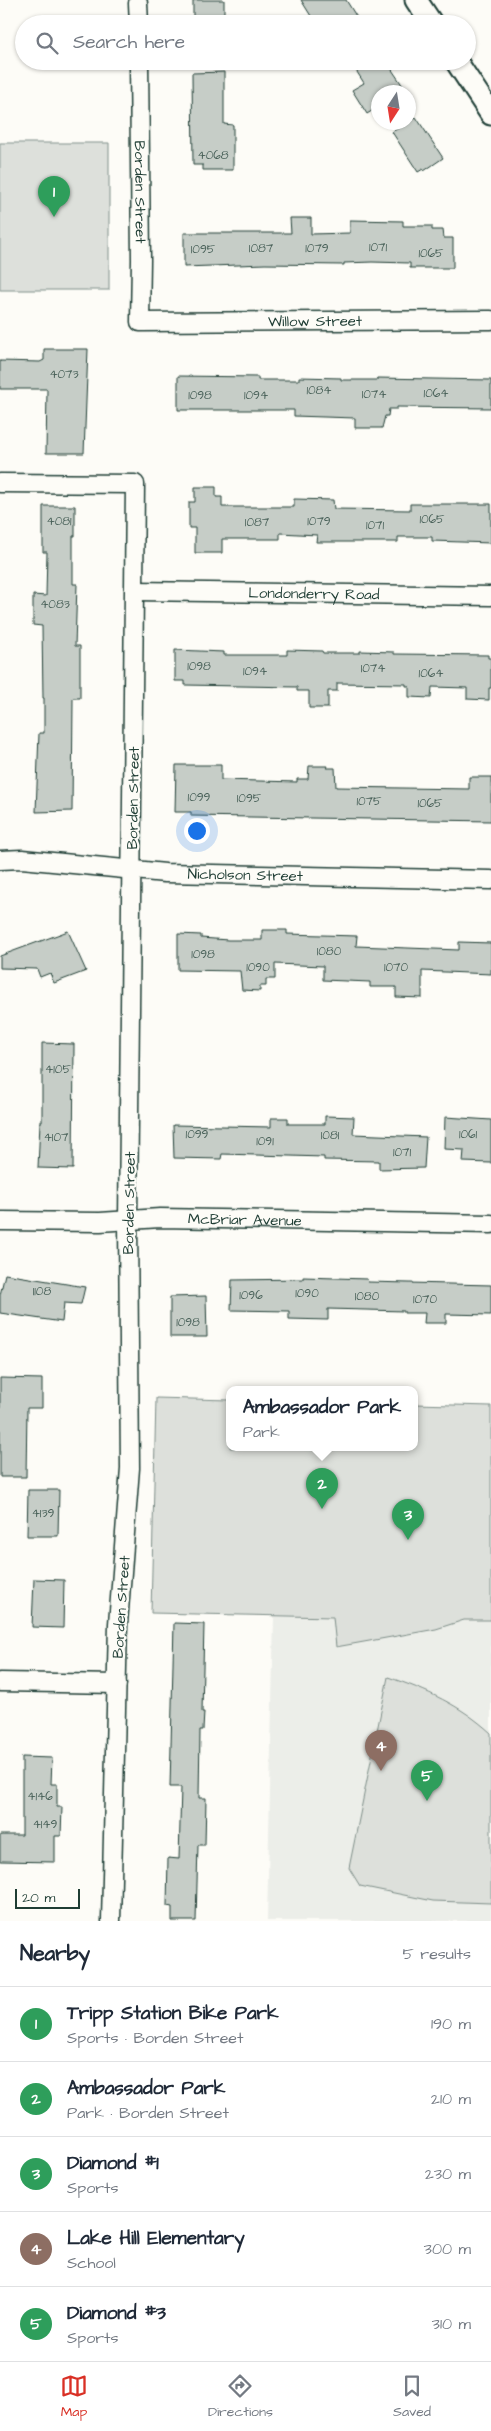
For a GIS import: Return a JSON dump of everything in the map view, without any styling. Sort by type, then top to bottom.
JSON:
[{"type":"street","points":[[416,0],[426,15]]},
{"type":"street","points":[[138,4],[139,15]]},
{"type":"street","name":"Borden Street","points":[[139,70],[140,322]]},
{"type":"street","points":[[462,70],[491,114]]},
{"type":"street","name":"Willow Street","points":[[140,322],[491,320]]},
{"type":"street","name":"Borden Street","points":[[0,483],[135,484],[128,1222],[130,1468],[118,1624],[111,1921]]},
{"type":"street","name":"Londonderry Road","points":[[135,591],[491,596]]},
{"type":"street","name":"Nicholson Street","points":[[0,860],[22,859],[165,873],[491,880]]},
{"type":"street","name":"McBriar Avenue","points":[[0,1220],[128,1222],[160,1218],[491,1224]]},
{"type":"street","points":[[0,1682],[117,1684]]},
{"type":"shaded area","points":[[0,143],[109,143],[109,290],[0,290]]},
{"type":"shaded area","points":[[156,1398],[226,1400],[226,1451],[418,1451],[418,1404],[491,1406],[491,1620],[464,1620],[436,1629],[336,1647],[333,1617],[151,1613]]},
{"type":"shaded area","points":[[274,1616],[491,1620],[491,1921],[267,1921]]},
{"type":"shaded area","points":[[388,1677],[455,1706],[491,1733],[491,1903],[433,1901],[360,1886],[349,1868]]},
{"type":"building","points":[[193,0],[224,0],[224,15],[193,15]]},
{"type":"building","points":[[301,0],[346,0],[355,15],[310,15]]},
{"type":"building","points":[[356,70],[392,70],[402,85],[371,85],[371,111],[367,114],[352,90],[364,83]]},
{"type":"building","points":[[224,72],[224,124],[233,125],[233,170],[203,170],[203,165],[193,165],[192,73]]},
{"type":"building","points":[[416,117],[443,158],[424,171],[423,169],[418,172],[392,132],[395,130],[416,130]]},
{"type":"building","points":[[290,218],[311,218],[311,234],[350,233],[350,220],[403,221],[403,226],[432,226],[432,230],[443,230],[444,238],[453,238],[453,268],[410,268],[410,263],[372,262],[344,263],[344,265],[265,264],[184,267],[184,233],[291,233]]},
{"type":"building","points":[[44,349],[88,349],[84,453],[46,453],[47,389],[0,389],[0,361],[40,362],[44,360]]},
{"type":"building","points":[[178,376],[258,377],[258,380],[299,380],[299,377],[341,378],[341,380],[377,380],[377,378],[491,380],[491,408],[397,407],[397,409],[389,409],[382,428],[355,428],[355,418],[294,416],[294,410],[178,410]]},
{"type":"building","points":[[195,487],[216,487],[216,497],[222,497],[222,507],[294,507],[294,499],[333,500],[334,509],[410,510],[410,504],[491,504],[491,543],[432,541],[432,537],[398,537],[398,542],[316,542],[317,535],[280,533],[280,539],[222,539],[222,553],[195,553],[195,528],[189,528],[189,502],[195,502]]},
{"type":"building","points":[[43,506],[75,506],[73,584],[77,584],[75,646],[80,646],[80,698],[73,698],[72,811],[36,812],[39,733],[44,733],[44,698],[42,626],[33,625],[33,595],[46,596],[47,552],[43,552]]},
{"type":"building","points":[[175,650],[224,652],[224,655],[287,655],[287,650],[322,651],[323,653],[360,653],[360,651],[394,652],[394,654],[488,655],[488,658],[491,658],[491,688],[489,688],[489,700],[467,699],[467,688],[432,687],[431,698],[409,697],[409,686],[406,686],[406,684],[337,683],[337,691],[328,691],[328,708],[309,708],[309,691],[297,691],[297,687],[185,685],[185,681],[175,681]]},
{"type":"building","points":[[176,765],[221,765],[221,780],[297,782],[297,779],[308,779],[309,766],[328,766],[327,768],[335,768],[336,787],[469,789],[469,777],[491,777],[491,821],[191,816],[191,812],[175,812]]},
{"type":"building","points":[[262,930],[287,930],[287,934],[357,936],[356,946],[459,950],[459,942],[491,943],[491,974],[422,971],[422,998],[396,997],[396,987],[370,987],[370,982],[323,980],[323,966],[275,964],[275,979],[266,979],[266,986],[260,986],[260,991],[242,990],[240,971],[178,970],[178,934],[201,935],[201,938],[228,940],[262,940]]},
{"type":"building","points":[[68,931],[86,971],[54,983],[50,973],[40,977],[37,969],[0,968],[0,956]]},
{"type":"building","points":[[42,1043],[74,1044],[73,1169],[38,1168],[40,1122],[42,1122]]},
{"type":"building","points":[[325,1116],[354,1117],[353,1134],[426,1137],[424,1168],[379,1169],[379,1161],[324,1160],[324,1157],[222,1154],[221,1159],[174,1158],[173,1125],[271,1127],[271,1118],[288,1118],[288,1124],[325,1124]]},
{"type":"building","points":[[445,1117],[491,1120],[491,1163],[463,1162],[464,1150],[444,1149]]},
{"type":"building","points":[[5,1274],[85,1287],[81,1304],[64,1303],[62,1322],[0,1313],[0,1295]]},
{"type":"building","points":[[303,1277],[367,1279],[368,1282],[491,1285],[491,1315],[446,1314],[446,1323],[424,1323],[425,1313],[404,1313],[404,1311],[328,1309],[328,1320],[289,1319],[289,1311],[231,1310],[232,1280],[303,1279]]},
{"type":"building","points":[[206,1296],[207,1337],[170,1337],[170,1297]]},
{"type":"building","points":[[0,1378],[42,1379],[42,1408],[27,1408],[26,1477],[0,1477]]},
{"type":"building","points":[[28,1490],[59,1490],[58,1536],[27,1536]]},
{"type":"building","points":[[34,1579],[64,1580],[63,1628],[32,1627]]},
{"type":"building","points":[[174,1623],[204,1624],[202,1712],[204,1712],[203,1730],[200,1730],[199,1798],[206,1798],[205,1845],[198,1845],[196,1921],[172,1921],[172,1907],[167,1906],[168,1858],[179,1859],[181,1787],[170,1787]]},
{"type":"building","points":[[22,1757],[52,1758],[51,1784],[57,1784],[57,1807],[62,1807],[61,1836],[55,1836],[55,1862],[0,1861],[0,1835],[22,1835]]},
{"type":"place","name":"Tripp Station Bike Park","points":[[54,217]]},
{"type":"place","name":"Ambassador Park","points":[[322,1509]]},
{"type":"place","name":"Diamond #1","points":[[408,1540]]},
{"type":"place","name":"Lake Hill Elementary","points":[[381,1771]]},
{"type":"place","name":"Diamond #3","points":[[427,1801]]}]
